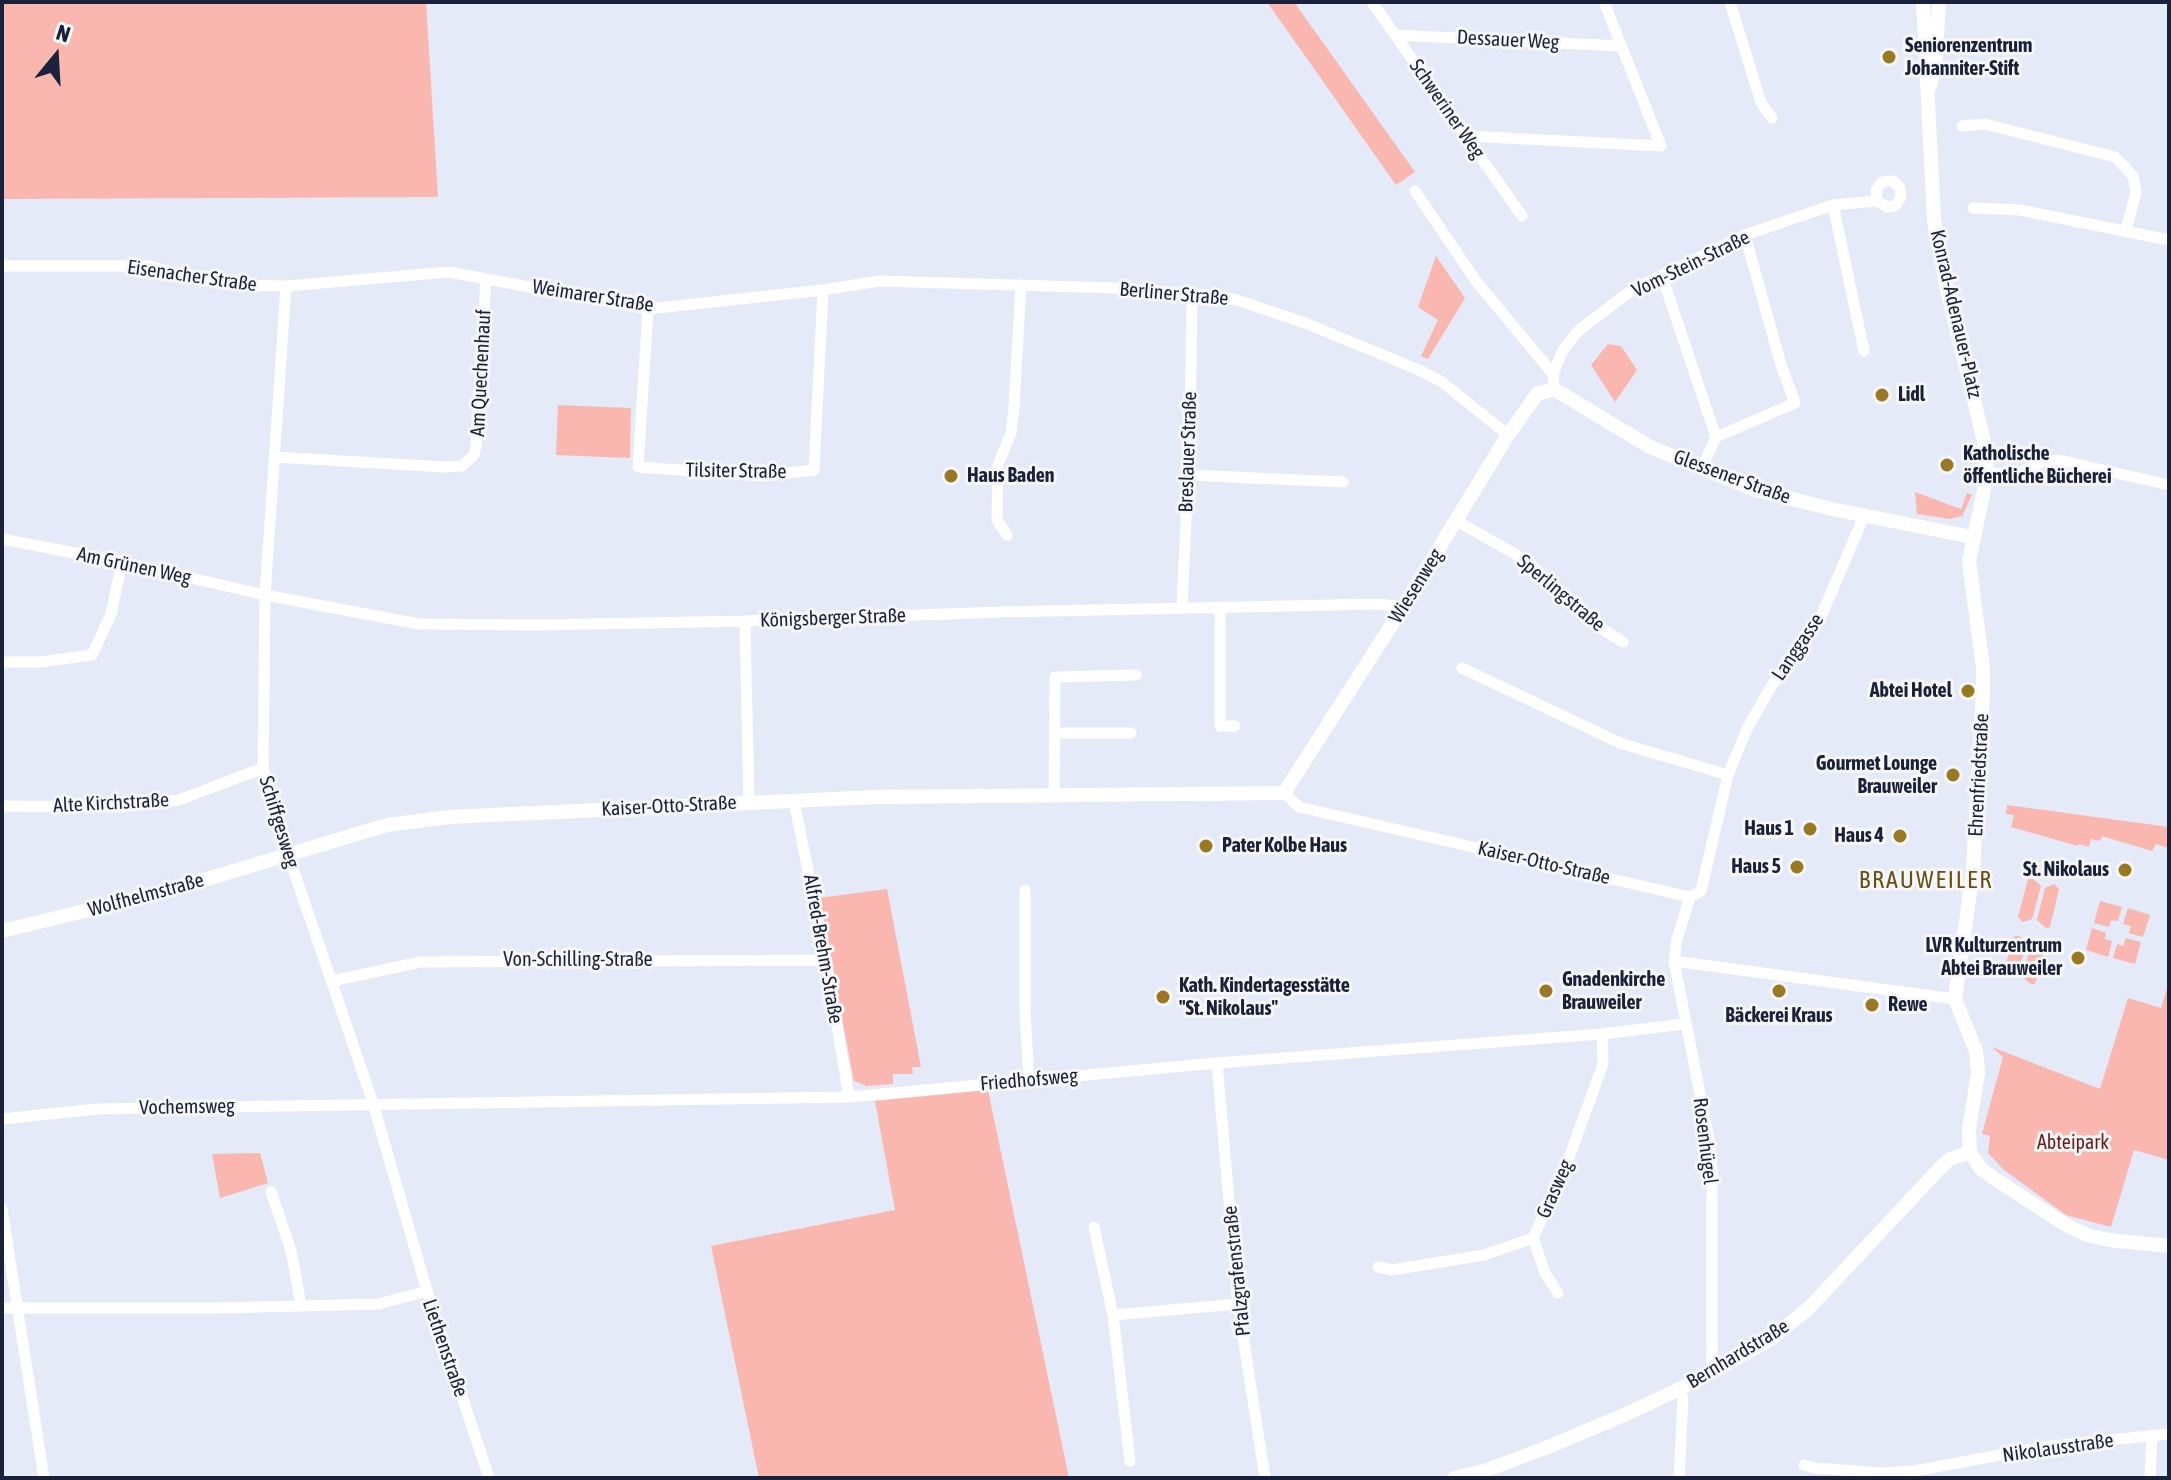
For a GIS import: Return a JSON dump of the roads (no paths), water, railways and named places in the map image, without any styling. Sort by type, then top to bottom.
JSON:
[{"type":"street","name":"Schweriner Weg","points":[[1372,2],[1522,216]]},
{"type":"street","points":[[1466,136],[1661,146],[1604,2]]},
{"type":"street","points":[[1730,2],[1761,103],[1772,118]]},
{"type":"street","name":"Konrad-Adenauer-Platz","points":[[1923,2],[1934,220],[1947,290],[1986,442],[1986,472],[1972,537]]},
{"type":"street","name":"Konrad-Adenauer-Platz","points":[[1929,90],[1935,70],[1939,2]]},
{"type":"street","name":"Dessauer Weg","points":[[1395,35],[1621,46]]},
{"type":"street","points":[[1962,126],[1985,124],[2115,157],[2133,176],[2136,192],[2126,230]]},
{"type":"street","name":"Glessener Straße","points":[[1415,191],[1476,281],[1553,381],[1650,447],[1756,490],[1864,516],[1972,537]]},
{"type":"street","name":"Vom-Stein-Straße","points":[[1553,381],[1563,350],[1578,331],[1632,290],[1745,235],[1833,205],[1877,201]]},
{"type":"street","points":[[1833,205],[1864,351]]},
{"type":"street","points":[[1973,208],[2020,210],[2169,240]]},
{"type":"street","points":[[1702,468],[1716,437],[1795,403],[1781,365],[1745,235]]},
{"type":"street","name":"Eisenacher Straße","points":[[2,266],[150,266],[198,280],[234,285],[286,286]]},
{"type":"street","name":"Weimarer Straße","points":[[286,286],[449,272],[648,309],[879,281],[901,281]]},
{"type":"street","points":[[1662,276],[1716,437]]},
{"type":"street","name":"Am Quechenhauf","points":[[275,457],[462,466],[474,455],[476,446],[486,279]]},
{"type":"street","name":"Berliner Straße","points":[[901,281],[1210,295],[1237,300],[1371,348],[1442,382],[1508,435]]},
{"type":"street","points":[[1007,535],[997,520],[998,465],[1011,433],[1021,285]]},
{"type":"street","name":"Schiffgesweg","points":[[286,286],[265,595],[263,768],[288,854],[373,1103],[427,1291]]},
{"type":"street","name":"Tilsiter Straße","points":[[648,309],[638,467],[725,474],[814,470],[823,290]]},
{"type":"street","name":"Breslauer Straße","points":[[1182,608],[1192,295]]},
{"type":"street","name":"Wiesenweg","points":[[1284,793],[1508,435],[1537,394],[1553,381]]},
{"type":"street","points":[[1986,472],[2009,475],[2049,460],[2059,460],[2169,485]]},
{"type":"street","points":[[1188,475],[1343,482]]},
{"type":"street","name":"Langgasse","points":[[1690,897],[1701,891],[1728,775],[1753,718],[1772,685],[1822,614],[1864,516]]},
{"type":"street","name":"Sperlingstraße","points":[[1457,521],[1527,561],[1599,627],[1623,642]]},
{"type":"street","name":"Ehrenfriedstraße","points":[[1970,1152],[1969,1129],[1978,1073],[1976,1051],[1955,999],[1973,871],[1983,692],[1983,668],[1969,575],[1972,537]]},
{"type":"street","name":"Am Grünen Weg","points":[[2,539],[122,562],[265,595]]},
{"type":"street","points":[[2,662],[40,662],[92,655],[111,614],[122,562]]},
{"type":"street","name":"Königsberger Straße","points":[[265,595],[419,624],[745,621],[1380,604],[1403,607]]},
{"type":"street","points":[[1220,608],[1220,726],[1235,726]]},
{"type":"street","points":[[745,621],[749,803]]},
{"type":"street","points":[[1462,668],[1620,743],[1728,775]]},
{"type":"street","points":[[1054,797],[1055,677],[1136,675]]},
{"type":"street","points":[[1055,733],[1131,733]]},
{"type":"street","name":"Alte Kirchstraße","points":[[2,806],[122,807],[179,800],[263,768]]},
{"type":"street","name":"Kaiser-Otto-Straße","points":[[288,854],[387,825],[449,817],[927,796],[1284,793],[1299,807],[1690,897]]},
{"type":"street","name":"Alfred-Brehm-Straße","points":[[794,801],[826,960],[849,1097]]},
{"type":"street","name":"Wolfhelmstraße","points":[[2,931],[167,891],[288,854]]},
{"type":"street","points":[[1025,890],[1025,1013],[1029,1080]]},
{"type":"street","points":[[1690,897],[1677,939],[1674,961],[1955,999]]},
{"type":"street","name":"Von-Schilling-Straße","points":[[332,981],[420,962],[826,960]]},
{"type":"street","name":"Rosenhügel","points":[[1674,961],[1709,1140],[1712,1170],[1712,1362],[1715,1370]]},
{"type":"street","name":"Friedhofsweg","points":[[373,1103],[849,1097],[1217,1063],[1602,1034],[1684,1024]]},
{"type":"street","name":"Grasweg","points":[[1378,1267],[1392,1270],[1484,1255],[1533,1238],[1565,1169],[1603,1064],[1602,1034]]},
{"type":"street","name":"Pfalzgrafenstraße","points":[[1217,1063],[1238,1304],[1265,1478]]},
{"type":"street","name":"Vochemsweg","points":[[2,1119],[96,1109],[373,1103]]},
{"type":"street","points":[[1970,1152],[1981,1169],[1995,1179],[2087,1235],[2169,1246]]},
{"type":"street","name":"Bernhardstraße","points":[[1454,1478],[1484,1471],[1548,1447],[1679,1389],[1771,1339],[1810,1307],[1940,1168],[1950,1159],[1970,1152]]},
{"type":"street","points":[[271,1192],[291,1250],[301,1305]]},
{"type":"street","points":[[2,1209],[44,1478]]},
{"type":"street","points":[[1094,1227],[1113,1315],[1130,1461]]},
{"type":"street","points":[[1533,1238],[1545,1273],[1558,1293]]},
{"type":"street","name":"Liethenstraße","points":[[2,1308],[379,1304],[427,1291],[489,1478]]},
{"type":"street","points":[[1113,1315],[1238,1304]]},
{"type":"street","points":[[1679,1389],[1683,1399],[1679,1478]]},
{"type":"street","name":"Nikolausstraße","points":[[1804,1465],[1882,1473],[1914,1471],[2043,1447],[2169,1434]]},
{"type":"street","points":[[2150,1478],[2152,1435]]},
{"type":"place","name":"Seniorenzentrum Johanniter-Stift","points":[[1889,57]]},
{"type":"place","name":"Lidl","points":[[1882,395]]},
{"type":"place","name":"Katholische öffentliche Bücherei","points":[[1947,465]]},
{"type":"place","name":"Haus Baden","points":[[951,476]]},
{"type":"place","name":"Abtei Hotel","points":[[1968,691]]},
{"type":"place","name":"Gourmet Lounge Brauweiler","points":[[1953,775]]},
{"type":"place","name":"Haus 1","points":[[1810,829]]},
{"type":"place","name":"Haus 4","points":[[1900,836]]},
{"type":"place","name":"Pater Kolbe Haus","points":[[1206,846]]},
{"type":"place","name":"Haus 5","points":[[1797,867]]},
{"type":"place","name":"St. Nikolaus","points":[[2125,870]]},
{"type":"place","name":"LVR Kulturzentrum Abtei Brauweiler","points":[[2078,958]]},
{"type":"place","name":"Gnadenkirche Brauweiler","points":[[1546,991]]},
{"type":"place","name":"Bäckerei Kraus","points":[[1779,991]]},
{"type":"place","name":"Kath. Kindertagesstätte \"St. Nikolaus\"","points":[[1163,997]]},
{"type":"place","name":"Rewe","points":[[1872,1005]]},
{"type":"district","name":"BRAUWEILER","points":[[1926,880]]},
{"type":"park label","name":"Abteipark","points":[[2073,1143]]}]
